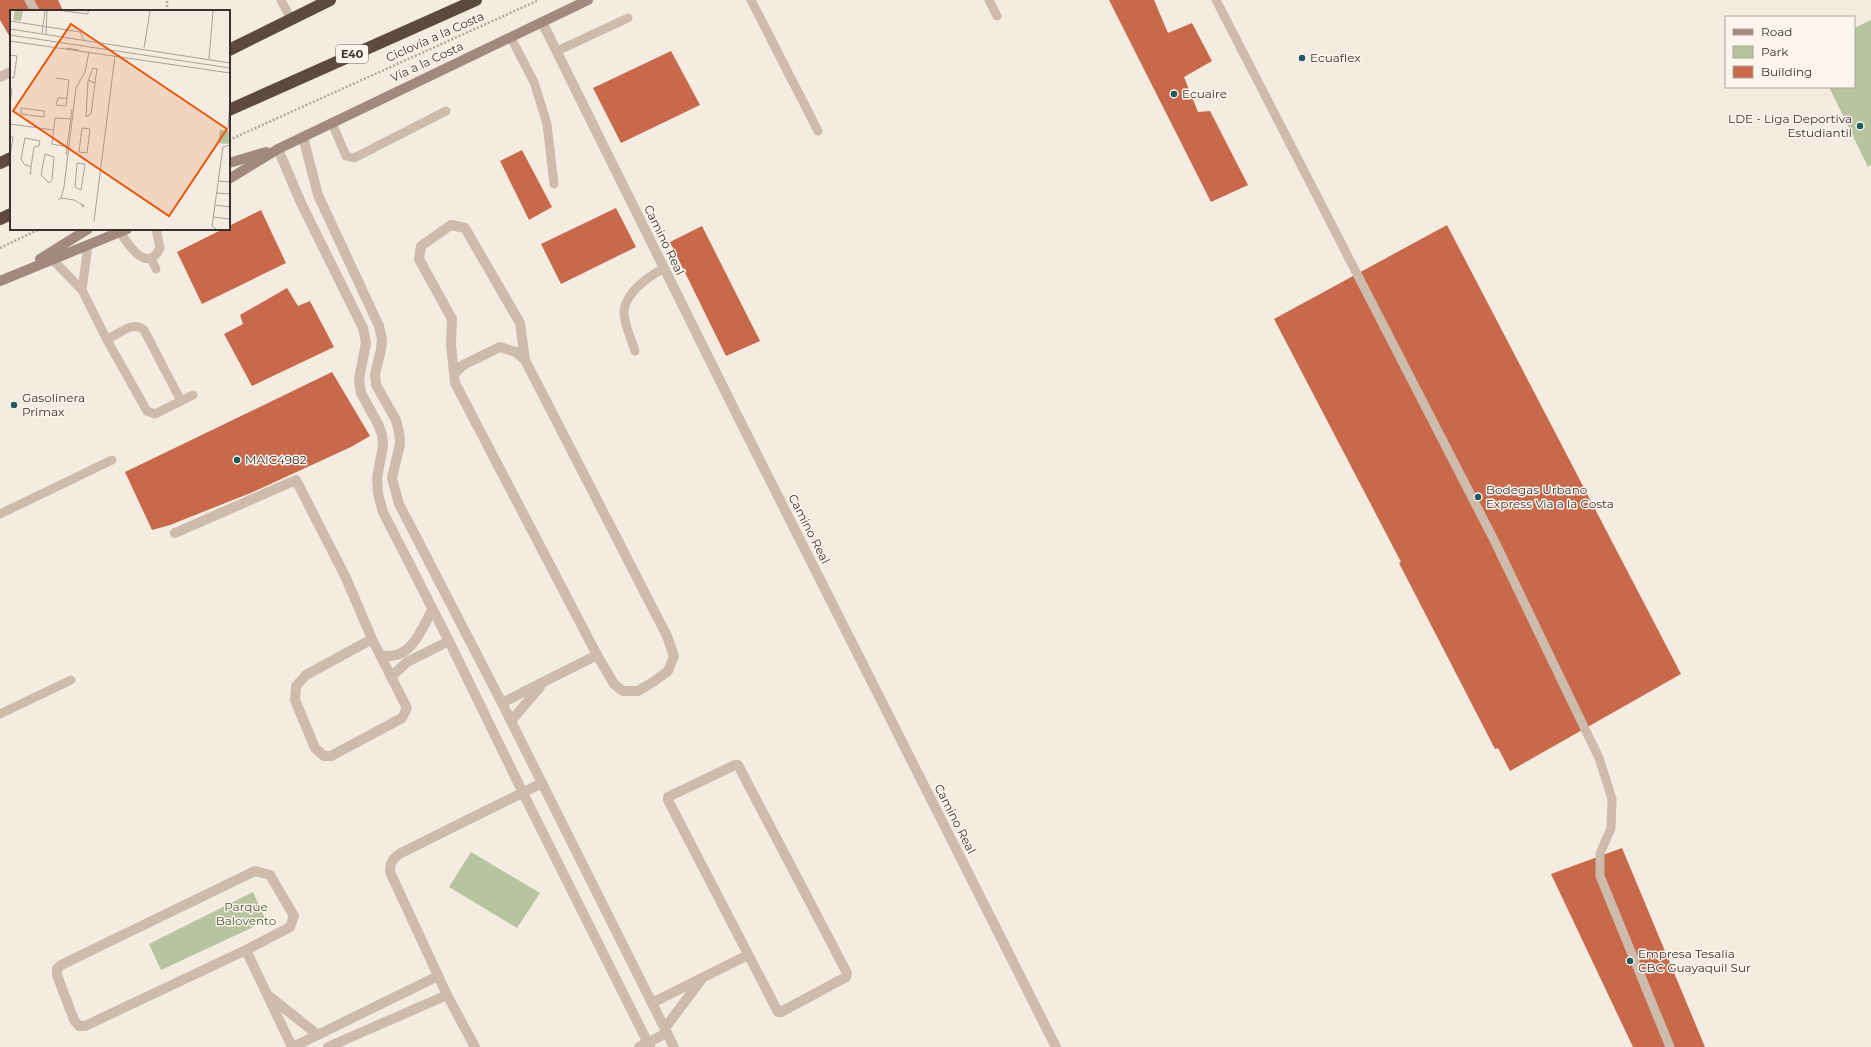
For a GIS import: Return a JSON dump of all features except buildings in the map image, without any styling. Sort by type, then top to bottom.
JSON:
[{"type":"highway","name":"E40","points":[[230,110],[476,0]]},
{"type":"highway","points":[[230,50],[324,1]]},
{"type":"highway","points":[[0,163],[10,158]]},
{"type":"highway","points":[[0,219],[10,214]]},
{"type":"street","name":"Vía a la Costa","points":[[230,178],[278,149],[588,0]]},
{"type":"street","name":"Camino Real","points":[[542,22],[664,268],[1056,1047]]},
{"type":"street","points":[[0,76],[10,72]]},
{"type":"street","points":[[303,137],[318,195],[379,326],[382,339],[375,374],[376,385],[396,420],[399,432],[400,444],[392,478],[399,504],[502,703],[674,1047]]},
{"type":"street","name":"Vía a la Costa","points":[[230,163],[278,149]]},
{"type":"street","points":[[278,149],[301,203],[363,328],[366,343],[359,379],[361,394],[378,424],[383,446],[377,478],[378,494],[383,512],[406,560],[449,641],[646,1045],[666,1030],[704,978]]},
{"type":"street","points":[[451,225],[464,228],[520,324],[526,360],[667,636],[674,656],[668,671],[638,691],[623,691],[614,684],[597,656],[460,394],[455,383],[454,374],[451,344],[452,319],[419,259],[421,246],[451,225]]},
{"type":"street","points":[[17,274],[86,230]]},
{"type":"street","points":[[0,281],[124,230]]},
{"type":"street","points":[[454,374],[463,365],[500,347],[516,352],[526,360]]},
{"type":"street","points":[[175,533],[296,480],[346,578],[372,639],[408,708],[402,718],[331,756],[324,756],[317,752],[295,700],[296,686],[306,675],[372,639]]},
{"type":"street","points":[[406,560],[423,551]]},
{"type":"street","points":[[381,655],[390,658],[403,653],[413,644],[432,610]]},
{"type":"street","points":[[391,677],[407,662],[449,641]]},
{"type":"street","points":[[502,703],[597,656]]},
{"type":"street","points":[[511,721],[542,684]]},
{"type":"street","points":[[738,765],[847,973],[846,977],[781,1012],[778,1012],[748,955],[668,800],[668,796],[738,765]]},
{"type":"street","points":[[475,1047],[447,995],[390,872],[392,861],[401,853],[542,783]]},
{"type":"street","points":[[256,871],[270,875],[294,916],[290,927],[246,950],[85,1026],[79,1026],[74,1020],[57,975],[58,969],[61,965],[256,871]]},
{"type":"street","points":[[246,950],[293,1047],[438,976]]},
{"type":"street","points":[[652,1003],[748,955]]},
{"type":"street","points":[[266,994],[318,1035]]},
{"type":"street","points":[[328,1047],[447,995]]},
{"type":"street","points":[[364,1013],[371,1028]]},
{"type":"lane","points":[[29,0],[34,10]]},
{"type":"lane","points":[[281,0],[291,19]]},
{"type":"lane","points":[[751,0],[818,131]]},
{"type":"lane","points":[[989,0],[997,16]]},
{"type":"lane","points":[[1216,0],[1494,540],[1599,758],[1612,799],[1611,828],[1600,854],[1600,876],[1670,1047]]},
{"type":"lane","points":[[557,51],[628,18]]},
{"type":"lane","points":[[511,38],[534,82],[547,124],[554,184]]},
{"type":"lane","points":[[332,123],[346,156],[354,158],[446,111]]},
{"type":"lane","points":[[124,230],[138,255],[145,258],[151,258],[158,253],[161,246],[156,230]]},
{"type":"lane","points":[[82,290],[88,245]]},
{"type":"lane","points":[[151,258],[156,269]]},
{"type":"lane","points":[[52,259],[82,290],[107,340],[147,411],[156,414],[193,395]]},
{"type":"lane","points":[[635,351],[624,313],[627,298],[648,277],[664,268]]},
{"type":"lane","points":[[107,340],[133,326],[140,326],[144,330],[181,401]]},
{"type":"lane","points":[[0,514],[112,460]]},
{"type":"lane","points":[[0,714],[71,680]]},
{"type":"path","points":[[167,10],[168,0]]},
{"type":"path","name":"Ciclovía a la Costa","points":[[230,140],[539,0]]},
{"type":"path","points":[[0,248],[38,230]]},
{"type":"green space","name":"LDE - Liga Deportiva Estudiantil","points":[[1871,20],[1871,165],[1868,167],[1829,88],[1855,88],[1855,28]]},
{"type":"green space","points":[[471,852],[540,893],[517,928],[449,887]]},
{"type":"green space","name":"Parque Balovento","points":[[253,892],[266,921],[161,970],[149,944]]},
{"type":"place","name":"Ecuaflex","points":[[1302,58]]},
{"type":"place","name":"Ecuaire","points":[[1174,94]]},
{"type":"place","name":"LDE - Liga Deportiva Estudiantil","points":[[1860,126]]},
{"type":"place","name":"Gasolinera Primax","points":[[14,405]]},
{"type":"place","name":"MAIC4982","points":[[237,460]]},
{"type":"place","name":"Bodegas Urbano Express Via a la Costa","points":[[1478,497]]},
{"type":"place","name":"Empresa Tesalia CBC Guayaquil Sur","points":[[1630,961]]}]
